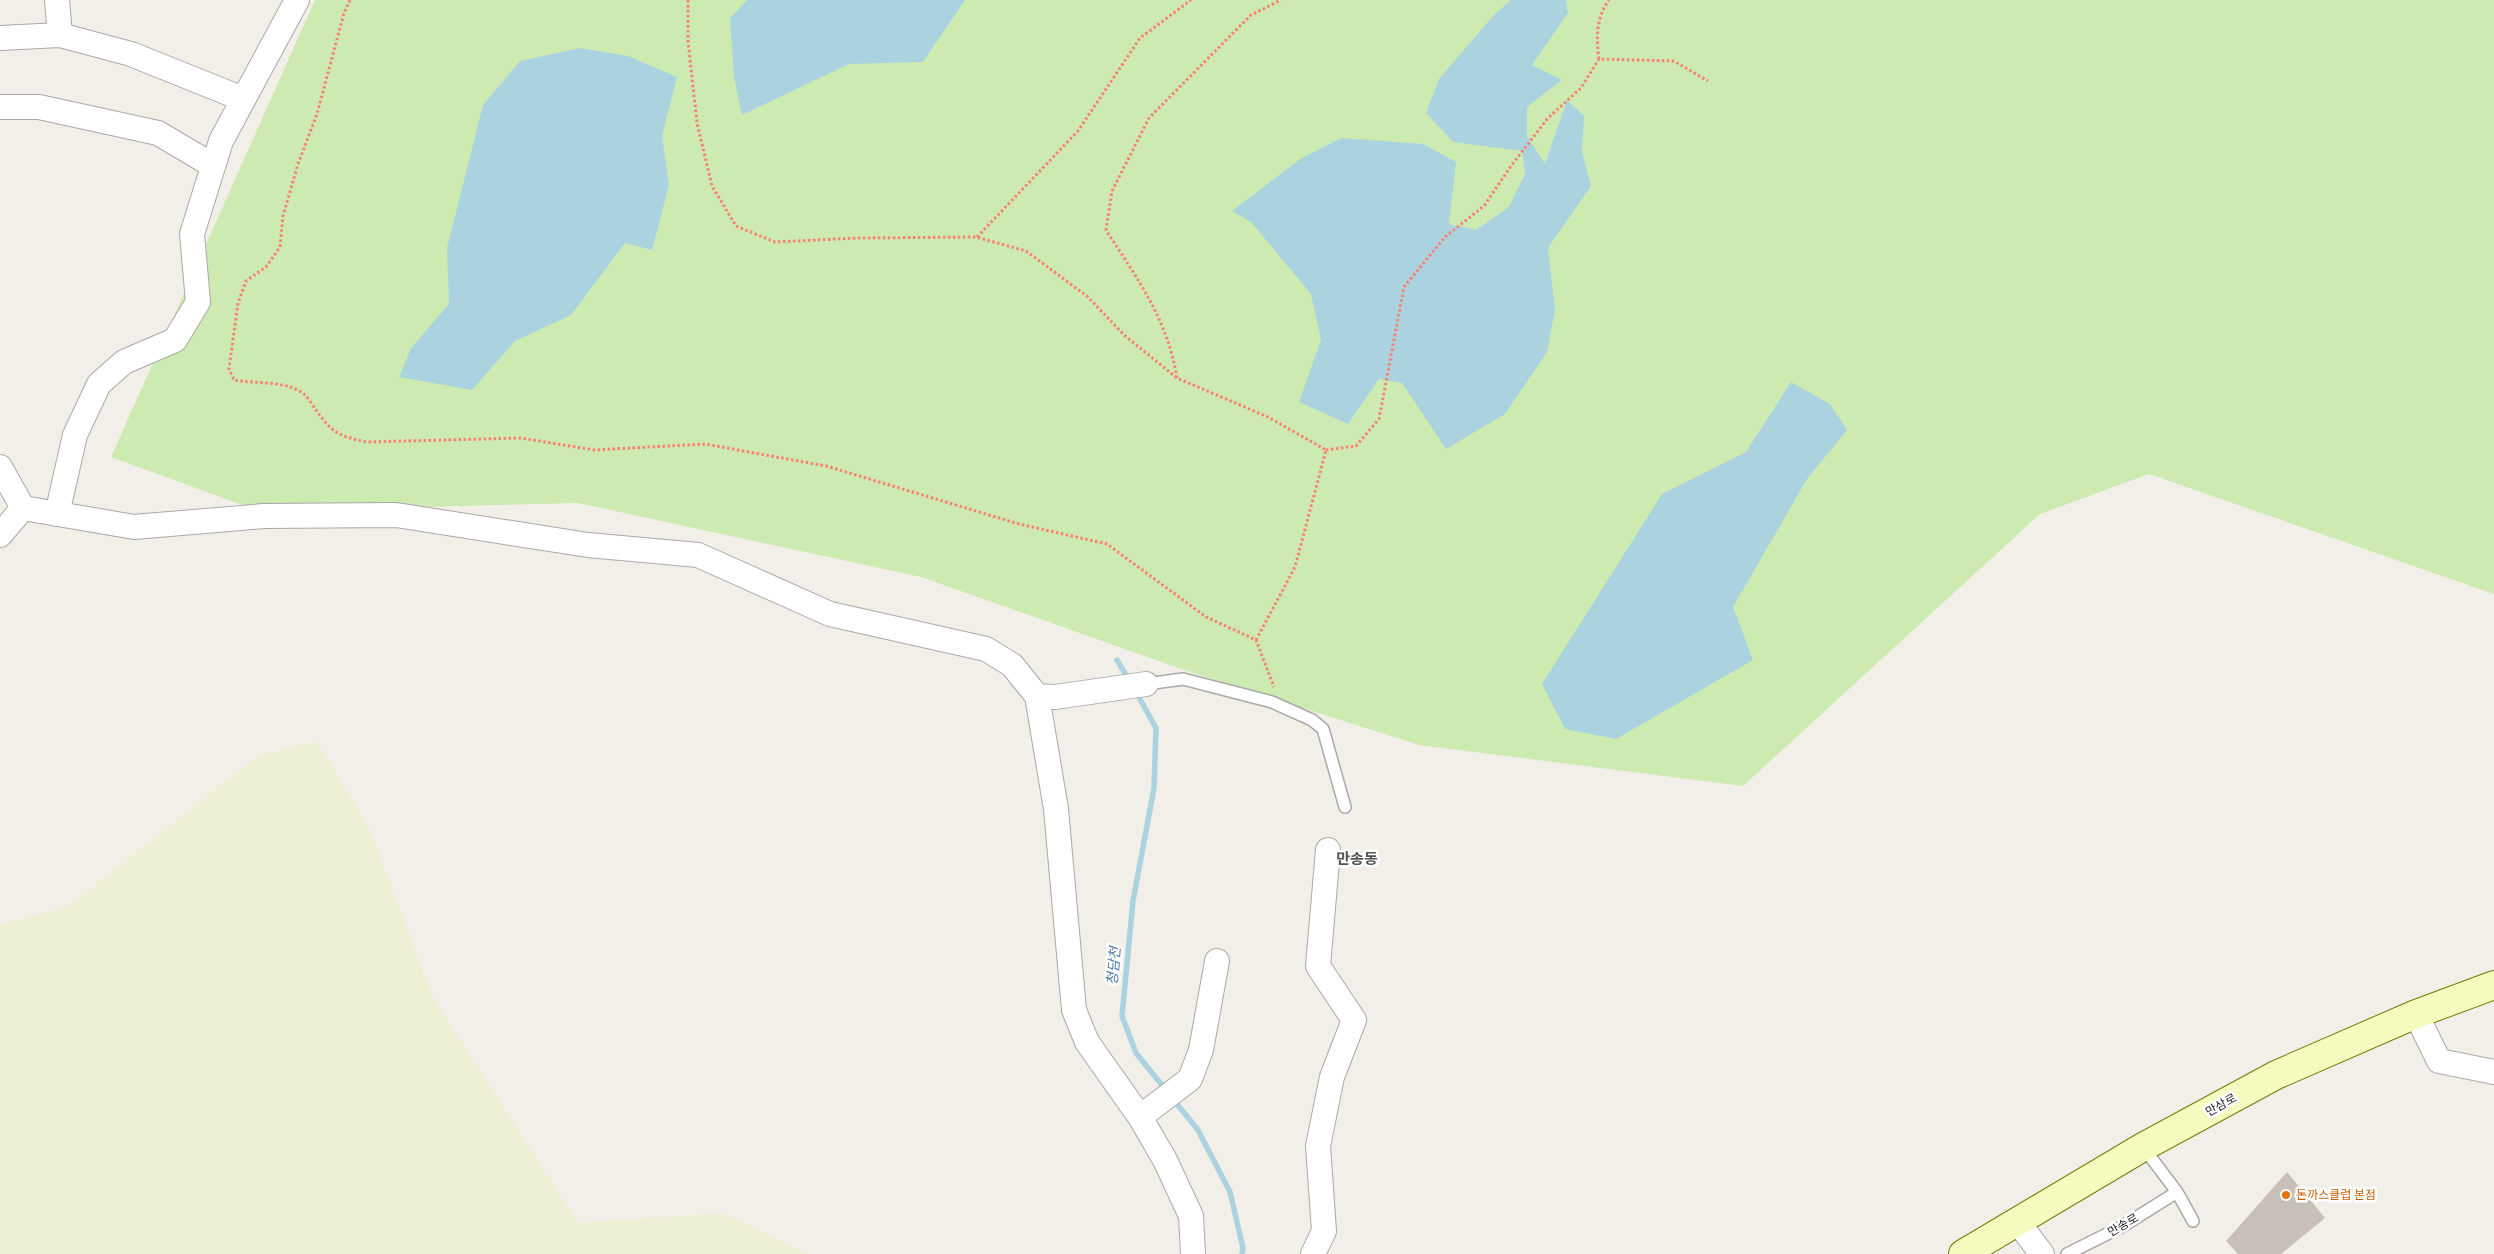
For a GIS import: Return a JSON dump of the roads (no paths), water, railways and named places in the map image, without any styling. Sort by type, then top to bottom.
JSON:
[{"type":"street","points":[[57,0],[60,35]]},
{"type":"street","points":[[57,514],[75,434],[99,384],[124,362],[175,340],[198,302],[192,234],[212,165],[221,141],[296,0]]},
{"type":"street","points":[[0,38],[60,35],[131,54],[243,99]]},
{"type":"street","points":[[0,108],[39,107],[158,133],[212,165]]},
{"type":"street","points":[[0,467],[23,508]]},
{"type":"street","points":[[23,508],[134,527],[264,516],[396,515],[588,545],[698,555],[830,614],[986,649],[1012,665],[1037,696],[1056,809],[1074,1010],[1087,1042],[1140,1117],[1165,1160],[1191,1216],[1193,1254]]},
{"type":"street","points":[[0,535],[23,508]]},
{"type":"street","points":[[1037,696],[1056,697],[1146,684]]},
{"type":"street","points":[[1313,1254],[1324,1231],[1318,1146],[1332,1077],[1354,1020],[1318,966],[1328,850]]},
{"type":"street","points":[[1140,1117],[1190,1079],[1201,1050],[1217,961]]},
{"type":"street","name":"만삼로","points":[[1963,1254],[2143,1147],[2276,1075],[2416,1014],[2494,985]]},
{"type":"street","points":[[2416,1014],[2439,1061],[2494,1072]]},
{"type":"street","points":[[2018,1221],[2042,1254]]},
{"type":"lane","points":[[1146,684],[1183,679],[1272,702],[1312,720],[1323,729],[1345,808]]},
{"type":"lane","points":[[2143,1147],[2178,1192],[2194,1221]]},
{"type":"lane","name":"만송로","points":[[2067,1254],[2122,1226],[2178,1192]]},
{"type":"water","points":[[747,0],[965,0],[923,62],[849,64],[742,115],[734,77],[730,18]]},
{"type":"water","points":[[1511,0],[1566,0],[1568,13],[1532,65],[1562,80],[1527,107],[1527,136],[1545,164],[1567,100],[1584,116],[1582,152],[1591,186],[1548,248],[1555,310],[1547,352],[1505,414],[1446,449],[1402,383],[1379,379],[1348,424],[1299,402],[1321,340],[1311,294],[1251,222],[1232,211],[1300,159],[1341,138],[1423,144],[1456,162],[1449,224],[1476,230],[1509,207],[1525,174],[1522,151],[1453,142],[1426,113],[1439,79],[1493,16]]},
{"type":"water","points":[[580,48],[628,56],[677,77],[662,136],[669,185],[652,250],[625,243],[571,315],[515,341],[472,390],[399,377],[411,348],[449,304],[447,248],[483,105],[520,61]]},
{"type":"water","points":[[1791,382],[1830,404],[1847,430],[1807,479],[1733,607],[1753,660],[1616,739],[1565,729],[1542,684],[1662,494],[1746,452]]},
{"type":"waterway","name":"청담천","points":[[1117,660],[1129,680]]},
{"type":"waterway","name":"청담천","points":[[1136,692],[1156,728],[1154,788],[1133,901],[1122,1016],[1136,1053],[1166,1090]]},
{"type":"waterway","name":"청담천","points":[[1173,1099],[1198,1130],[1230,1192],[1243,1248],[1242,1254]]},
{"type":"place","name":"돈까스클럽 본점","points":[[2286,1195]]},
{"type":"district","name":"만송동","points":[[1357,859]]}]
